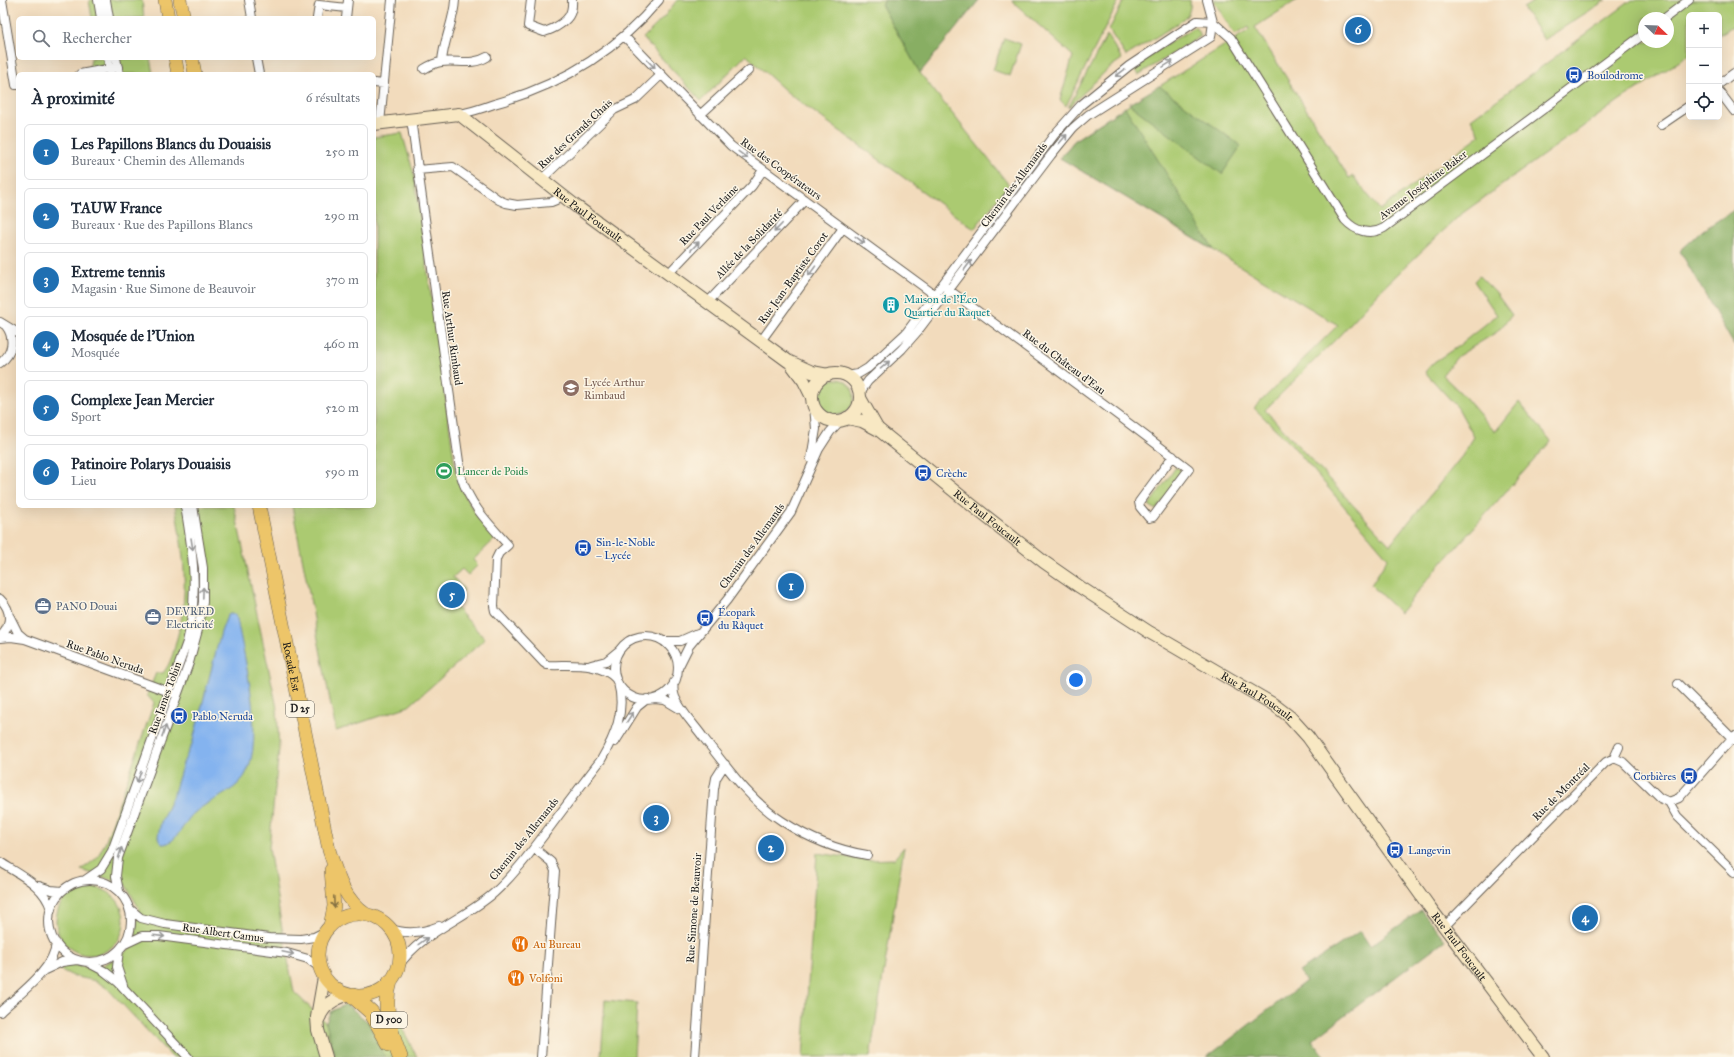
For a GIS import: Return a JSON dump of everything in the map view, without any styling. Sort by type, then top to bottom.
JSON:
[{"type":"highway","name":"D 500","points":[[390,982],[387,995],[387,1009],[393,1038],[400,1057]]},
{"type":"highway","name":"D 500","points":[[350,996],[365,1006],[373,1016],[397,1057]]},
{"type":"main road","points":[[165,0],[168,16]]},
{"type":"main road","points":[[180,0],[184,16]]},
{"type":"main road","points":[[175,60],[178,72]]},
{"type":"main road","points":[[192,60],[195,72]]},
{"type":"main road","name":"Rocade Est","points":[[260,508],[329,850],[334,906],[327,929]]},
{"type":"main road","name":"Rocade Est","points":[[329,850],[338,878],[348,898],[356,907],[367,915]]},
{"type":"main road","points":[[349,915],[367,915],[379,919],[389,928],[398,944],[400,956],[398,967],[390,982],[383,989],[374,994],[363,996],[350,996],[334,988],[321,972],[318,949],[327,929],[341,918],[349,915]]},
{"type":"street","points":[[2,0],[16,85]]},
{"type":"street","points":[[98,0],[101,16]]},
{"type":"street","points":[[106,0],[109,16]]},
{"type":"street","points":[[249,0],[252,16]]},
{"type":"street","points":[[392,0],[384,84],[377,123],[472,112],[517,98],[554,82],[596,57],[624,36],[659,0]]},
{"type":"street","points":[[442,62],[442,52],[452,20],[455,0]]},
{"type":"street","points":[[531,0],[528,26],[544,32],[562,24],[568,19],[571,14],[572,0]]},
{"type":"street","points":[[1207,0],[1213,22]]},
{"type":"street","points":[[1673,12],[1689,0]]},
{"type":"street","points":[[317,16],[319,5],[347,4],[346,16]]},
{"type":"street","name":"Chemin des Allemands","points":[[847,376],[865,371],[906,333],[938,298],[946,288],[1051,155],[1073,128],[1092,112],[1209,38],[1213,22],[1197,21],[1129,66],[1081,105],[1054,135],[946,288]]},
{"type":"street","name":"Avenue Joséphine Baker","points":[[1213,22],[1231,38],[1345,220],[1353,228],[1370,232],[1384,228],[1638,38]]},
{"type":"street","name":"Rue des Coopérateurs","points":[[624,36],[727,143],[938,298]]},
{"type":"street","points":[[424,69],[442,62],[469,63],[479,61],[487,57]]},
{"type":"street","points":[[109,60],[114,71]]},
{"type":"street","points":[[114,71],[116,60]]},
{"type":"street","points":[[256,60],[259,72]]},
{"type":"street","points":[[700,115],[749,70]]},
{"type":"street","points":[[103,72],[114,71]]},
{"type":"street","points":[[1722,82],[1734,74]]},
{"type":"street","name":"Rue des Grands Chais","points":[[541,180],[614,110],[635,100],[661,75]]},
{"type":"street","points":[[376,83],[384,84]]},
{"type":"street","points":[[1722,95],[1734,111]]},
{"type":"street","points":[[1661,125],[1686,108]]},
{"type":"street","name":"Rue Paul Foucault","points":[[459,114],[541,180],[788,361],[808,370],[828,374]]},
{"type":"street","name":"Rue Arthur Rimbaud","points":[[411,119],[461,476],[473,504],[508,545],[499,553],[496,559],[495,611],[547,665],[584,666]]},
{"type":"street","points":[[417,170],[452,167],[499,200],[510,204],[551,202],[556,200],[561,195]]},
{"type":"street","name":"Rue Paul Verlaine","points":[[668,274],[752,186],[764,170]]},
{"type":"street","name":"Allée de la Solidarité","points":[[708,302],[805,200]]},
{"type":"street","name":"Rue Jean-Baptiste Corot","points":[[761,341],[843,228]]},
{"type":"street","name":"Rue du Château d'Eau","points":[[946,288],[1173,456],[1189,469],[1153,517],[1149,518],[1140,507],[1139,502],[1173,456]]},
{"type":"street","name":"Chemin des Allemands","points":[[859,396],[868,381],[907,344],[938,298]]},
{"type":"street","points":[[3,324],[16,331]]},
{"type":"street","points":[[0,363],[8,356],[11,348],[11,336],[3,324]]},
{"type":"street","points":[[11,348],[16,344]]},
{"type":"street","name":"Rue Paul Foucault","points":[[788,361],[804,381],[813,402]]},
{"type":"street","points":[[839,373],[847,376],[856,385],[859,396],[855,411],[844,419],[833,421],[825,418],[817,412],[813,402],[814,388],[817,382],[828,374],[839,373]]},
{"type":"street","name":"Rue Paul Foucault","points":[[859,396],[869,416],[879,430]]},
{"type":"street","name":"Chemin des Allemands","points":[[809,471],[815,434],[813,402]]},
{"type":"street","name":"Chemin des Allemands","points":[[678,668],[687,649],[727,600],[791,512],[822,443],[844,419]]},
{"type":"street","name":"Rue Paul Foucault","points":[[844,419],[862,421],[879,430],[979,511],[1065,577],[1134,623],[1273,704],[1290,717],[1308,737],[1444,927],[1543,1057]]},
{"type":"street","name":"Rue James Tobin","points":[[119,891],[116,876],[118,858],[174,694],[187,642],[194,604],[194,562],[185,508]]},
{"type":"street","name":"Rue James Tobin","points":[[85,880],[101,868],[109,857],[194,648],[203,602],[202,562],[193,508]]},
{"type":"street","points":[[0,599],[6,605],[9,616],[18,633],[25,639]]},
{"type":"street","name":"Rue Pablo Neruda","points":[[0,638],[8,627],[9,616]]},
{"type":"street","name":"Chemin des Allemands","points":[[664,641],[685,639],[705,628]]},
{"type":"street","points":[[584,666],[606,661],[628,642],[642,636],[652,636],[664,641],[671,647],[676,655],[678,668],[673,692],[684,712],[725,764],[760,804],[787,824],[823,843],[851,852],[867,854]]},
{"type":"street","name":"Rue Pablo Neruda","points":[[0,638],[11,637],[25,639],[174,694]]},
{"type":"street","points":[[617,681],[614,663],[620,649]]},
{"type":"street","points":[[584,666],[608,671],[628,694],[637,698],[665,700],[684,712]]},
{"type":"street","name":"Chemin des Allemands","points":[[601,760],[613,738],[621,713],[621,699],[617,681]]},
{"type":"street","points":[[649,699],[665,693],[674,682]]},
{"type":"street","points":[[1669,802],[1679,798],[1733,738],[1678,684]]},
{"type":"street","name":"Chemin des Allemands","points":[[398,967],[413,948],[453,920],[479,905],[493,894],[513,874],[612,747],[637,707],[649,699]]},
{"type":"street","name":"Rue de Montréal","points":[[1444,927],[1606,762],[1614,758],[1619,747]]},
{"type":"street","points":[[1614,758],[1623,762],[1660,798],[1669,802],[1677,816],[1734,872]]},
{"type":"street","name":"Rue Simone de Beauvoir","points":[[695,1057],[714,790],[716,778],[725,764]]},
{"type":"street","points":[[534,848],[552,862],[555,870],[541,1057]]},
{"type":"street","points":[[0,862],[36,885],[50,890],[62,891]]},
{"type":"street","points":[[50,909],[62,891],[72,884],[85,880],[104,882],[119,891],[125,898],[130,909],[131,928],[121,948],[117,967],[125,990]]},
{"type":"street","points":[[36,885],[46,897],[50,909],[49,925],[56,943],[67,955],[104,971],[125,990],[188,1057]]},
{"type":"street","name":"Rue Albert Camus","points":[[130,909],[141,918],[165,924],[269,938],[301,939],[314,937],[327,929]]},
{"type":"street","name":"Chemin des Allemands","points":[[389,928],[404,933],[418,932],[453,920]]},
{"type":"street","name":"Rue Albert Camus","points":[[121,948],[135,938],[155,935],[287,953],[308,958],[321,972]]},
{"type":"street","points":[[44,971],[52,957],[56,943]]},
{"type":"street","points":[[0,1012],[44,971],[62,962],[102,960],[121,948]]},
{"type":"street","points":[[321,972],[323,987],[317,1013],[317,1023],[326,1057]]},
{"type":"street","points":[[317,1023],[320,1013],[325,1007],[334,1000],[350,996]]},
{"type":"green space","points":[[89,0],[142,0],[144,16],[92,16]]},
{"type":"green space","points":[[677,0],[885,0],[882,6],[920,73],[1009,185],[974,229],[788,93],[746,55],[701,101],[643,38],[664,17]]},
{"type":"green space","points":[[885,0],[979,0],[920,73],[882,6]]},
{"type":"green space","points":[[1011,0],[1119,0],[1066,106],[1060,100],[1073,56]]},
{"type":"green space","points":[[1124,0],[1190,0],[1190,6],[1188,14],[1183,20],[1126,56],[1109,30]]},
{"type":"green space","points":[[1213,0],[1297,0],[1255,27],[1349,178],[1353,176],[1380,210],[1480,135],[1471,119],[1632,0],[1734,0],[1734,25],[1722,33],[1722,12],[1686,12],[1686,57],[1620,100],[1460,215],[1383,288],[1339,336],[1265,410],[1390,545],[1462,456],[1474,437],[1458,408],[1425,372],[1434,362],[1457,347],[1497,315],[1474,281],[1479,276],[1495,292],[1512,315],[1497,332],[1458,356],[1442,375],[1464,396],[1495,432],[1519,402],[1551,441],[1443,561],[1400,613],[1371,585],[1388,558],[1292,445],[1254,408],[1338,325],[1060,158],[1075,140],[1249,30],[1248,27],[1235,35]]},
{"type":"green space","points":[[1536,0],[1606,0],[1544,40],[1523,8]]},
{"type":"green space","points":[[1195,27],[1201,36],[1138,75],[1132,66]]},
{"type":"green space","points":[[1107,35],[1122,59],[1109,68],[1068,108]]},
{"type":"green space","points":[[1004,38],[1021,44],[1010,76],[993,70]]},
{"type":"green space","points":[[91,60],[150,60],[153,72],[89,72]]},
{"type":"green space","points":[[1159,86],[1241,146],[1222,174],[1129,104]]},
{"type":"green space","points":[[1125,107],[1214,250],[1060,158],[1075,140]]},
{"type":"green space","points":[[402,133],[414,174],[456,473],[467,500],[496,538],[473,560],[478,565],[468,575],[462,569],[453,577],[464,590],[451,602],[485,639],[409,706],[336,731],[292,508],[376,508],[376,137]]},
{"type":"green space","points":[[1734,210],[1734,345],[1680,251],[1703,230]]},
{"type":"green space","points":[[840,379],[849,384],[853,390],[853,404],[849,410],[840,415],[832,415],[823,410],[819,404],[818,393],[823,384],[829,380]]},
{"type":"green space","points":[[1176,467],[1184,472],[1156,510],[1149,505]]},
{"type":"green space","points":[[175,508],[234,508],[277,708],[279,749],[269,848],[281,923],[294,992],[326,1023],[335,1057],[172,1057],[108,989],[96,981],[73,976],[59,969],[70,964],[95,969],[121,956],[134,944],[139,908],[125,884],[81,870],[97,858],[106,841],[154,703],[147,695],[156,673],[163,673],[168,666],[175,646],[183,607],[184,591],[181,541]]},
{"type":"green space","points":[[904,847],[870,1057],[803,1057],[817,853],[868,860],[894,859]]},
{"type":"green space","points":[[90,887],[103,890],[114,897],[121,908],[124,921],[121,934],[114,945],[103,952],[90,955],[77,952],[66,945],[59,934],[56,921],[59,908],[66,897],[77,890]]},
{"type":"green space","points":[[1421,910],[1445,940],[1312,1040],[1325,1057],[1207,1057],[1306,981],[1299,972],[1360,931],[1370,946]]},
{"type":"green space","points":[[605,1000],[637,1003],[634,1057],[601,1057]]},
{"type":"green space","points":[[346,1004],[368,1022],[385,1057],[335,1057],[326,1023],[330,1012]]},
{"type":"green space","points":[[396,1016],[417,1057],[385,1057],[368,1022]]},
{"type":"water","points":[[231,613],[235,615],[237,619],[249,680],[252,704],[254,728],[253,750],[248,769],[234,788],[198,809],[176,837],[167,843],[162,844],[159,841],[158,836],[161,822],[174,793],[183,763],[192,744],[221,632],[227,616]]},
{"type":"place","name":"Patinoire Polarys Douaisis","points":[[1358,30]]},
{"type":"place","name":"Boulodrome","points":[[1574,75]]},
{"type":"place","name":"Maison de l'Éco Quartier du Raquet","points":[[891,305]]},
{"type":"place","name":"Lycée Arthur Rimbaud","points":[[571,388]]},
{"type":"place","name":"Lancer de Poids","points":[[444,471]]},
{"type":"place","name":"Crèche","points":[[923,473]]},
{"type":"place","name":"Sin-le-Noble – Lycée","points":[[583,548]]},
{"type":"place","name":"Les Papillons Blancs du Douaisis","points":[[791,586]]},
{"type":"place","name":"Complexe Jean Mercier","points":[[452,595]]},
{"type":"place","name":"PANO Douai","points":[[43,606]]},
{"type":"place","name":"DEVRED Electricité","points":[[153,617]]},
{"type":"place","name":"Écopark du Râquet","points":[[705,618]]},
{"type":"place","name":"Pablo Neruda","points":[[179,716]]},
{"type":"place","name":"Corbières","points":[[1689,776]]},
{"type":"place","name":"Extreme tennis","points":[[656,818]]},
{"type":"place","name":"TAUW France","points":[[771,848]]},
{"type":"place","name":"Langevin","points":[[1395,850]]},
{"type":"place","name":"Mosquée de l'Union","points":[[1585,918]]},
{"type":"place","name":"Au Bureau","points":[[520,944]]},
{"type":"place","name":"Volfoni","points":[[516,978]]}]
